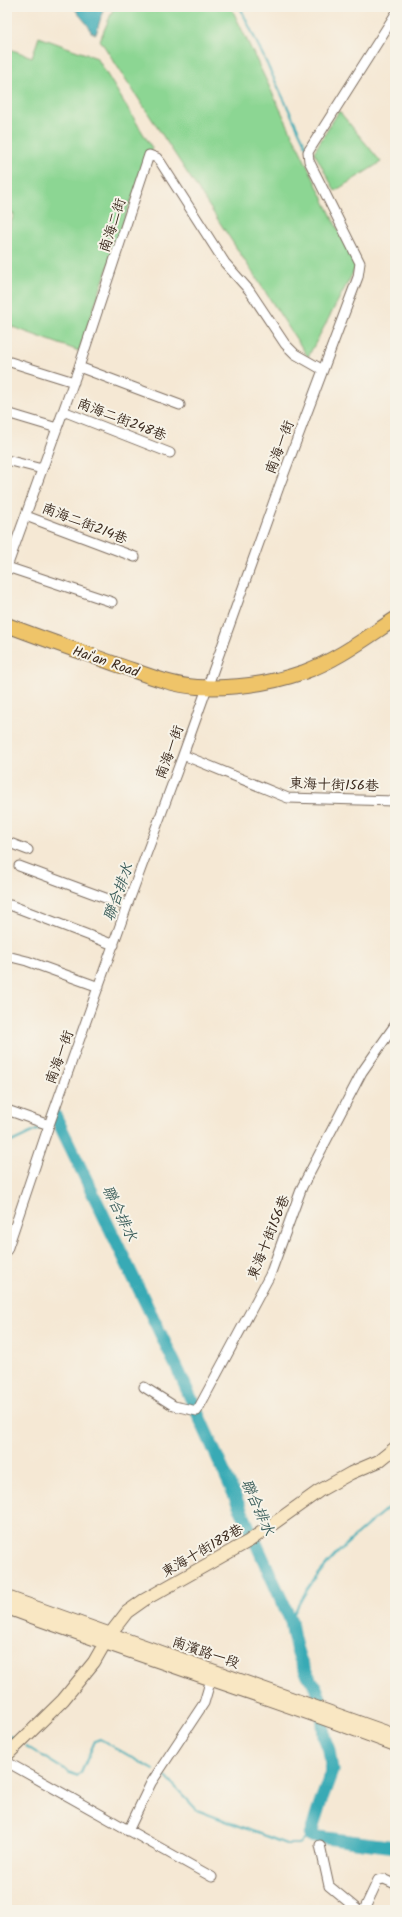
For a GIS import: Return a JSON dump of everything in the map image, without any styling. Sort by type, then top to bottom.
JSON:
[{"type":"main road","name":"Hai'an Road","points":[[7,625],[157,678],[177,684],[197,687],[248,686],[274,681],[304,672],[354,646],[395,619]]},
{"type":"main road","name":"東海十街188巷","points":[[7,1755],[63,1700],[94,1662],[107,1638],[127,1612],[144,1600],[254,1538],[319,1491],[351,1473],[379,1461],[395,1448]]},
{"type":"main road","name":"南濱路一段","points":[[7,1597],[211,1679],[296,1710],[349,1729],[394,1738]]},
{"type":"main road","name":"南濱路一段","points":[[7,1608],[85,1637],[107,1638],[394,1738]]},
{"type":"street","name":"南海一街","points":[[7,1250],[49,1125],[127,906],[210,686],[322,370],[358,277],[360,264],[309,161],[308,152],[395,15]]},
{"type":"street","name":"南海二街","points":[[7,567],[74,382],[149,156],[157,158],[161,163],[225,263],[249,290],[285,344],[295,354],[322,370]]},
{"type":"street","points":[[7,361],[74,382]]},
{"type":"street","points":[[79,367],[180,405]]},
{"type":"street","name":"南海二街248巷","points":[[63,411],[170,453]]},
{"type":"street","points":[[7,413],[57,428]]},
{"type":"street","points":[[7,460],[42,469]]},
{"type":"street","name":"南海二街214巷","points":[[26,516],[135,557]]},
{"type":"street","points":[[7,567],[112,602]]},
{"type":"street","name":"東海十街156巷","points":[[183,755],[288,798],[395,801]]},
{"type":"street","points":[[7,842],[28,850]]},
{"type":"street","points":[[19,866],[127,906]]},
{"type":"street","points":[[10,905],[114,945]]},
{"type":"street","points":[[7,956],[27,961],[99,987]]},
{"type":"street","name":"東海十街156巷","points":[[144,1387],[174,1406],[197,1411],[270,1275],[302,1188],[362,1072],[395,1025]]},
{"type":"street","points":[[7,1110],[49,1125]]},
{"type":"street","points":[[128,1831],[151,1783],[204,1703],[211,1679]]},
{"type":"street","points":[[7,1762],[212,1877]]},
{"type":"street","points":[[320,1845],[328,1886],[358,1910]]},
{"type":"street","points":[[364,1910],[378,1880],[384,1879],[395,1884]]},
{"type":"green space","points":[[114,7],[231,7],[356,267],[308,357],[100,40]]},
{"type":"green space","points":[[39,37],[97,58],[152,148],[129,206],[79,351],[7,325],[7,234],[14,214],[7,211],[7,48],[32,57]]},
{"type":"green space","points":[[339,111],[381,162],[335,191],[314,152]]},
{"type":"water","points":[[74,7],[104,7],[96,34],[91,32],[88,25]]},
{"type":"waterway","points":[[240,7],[307,148]]},
{"type":"waterway","name":"聯合排水","points":[[55,1115],[179,1372],[291,1621],[294,1640],[300,1658],[305,1670],[317,1690],[321,1704]]},
{"type":"waterway","points":[[395,1123],[393,1180],[395,1201]]},
{"type":"waterway","points":[[7,1144],[45,1126]]},
{"type":"waterway","points":[[291,1621],[299,1603],[309,1587],[335,1556],[365,1527],[395,1502]]},
{"type":"waterway","name":"聯合排水","points":[[322,1713],[324,1737],[329,1750],[332,1771],[310,1836],[395,1847]]},
{"type":"waterway","points":[[7,1735],[17,1740]]},
{"type":"waterway","points":[[26,1746],[68,1772],[78,1776],[81,1773],[95,1741],[100,1739],[154,1770]]},
{"type":"waterway","points":[[162,1775],[166,1777],[197,1810],[286,1844],[299,1844],[310,1836]]}]
